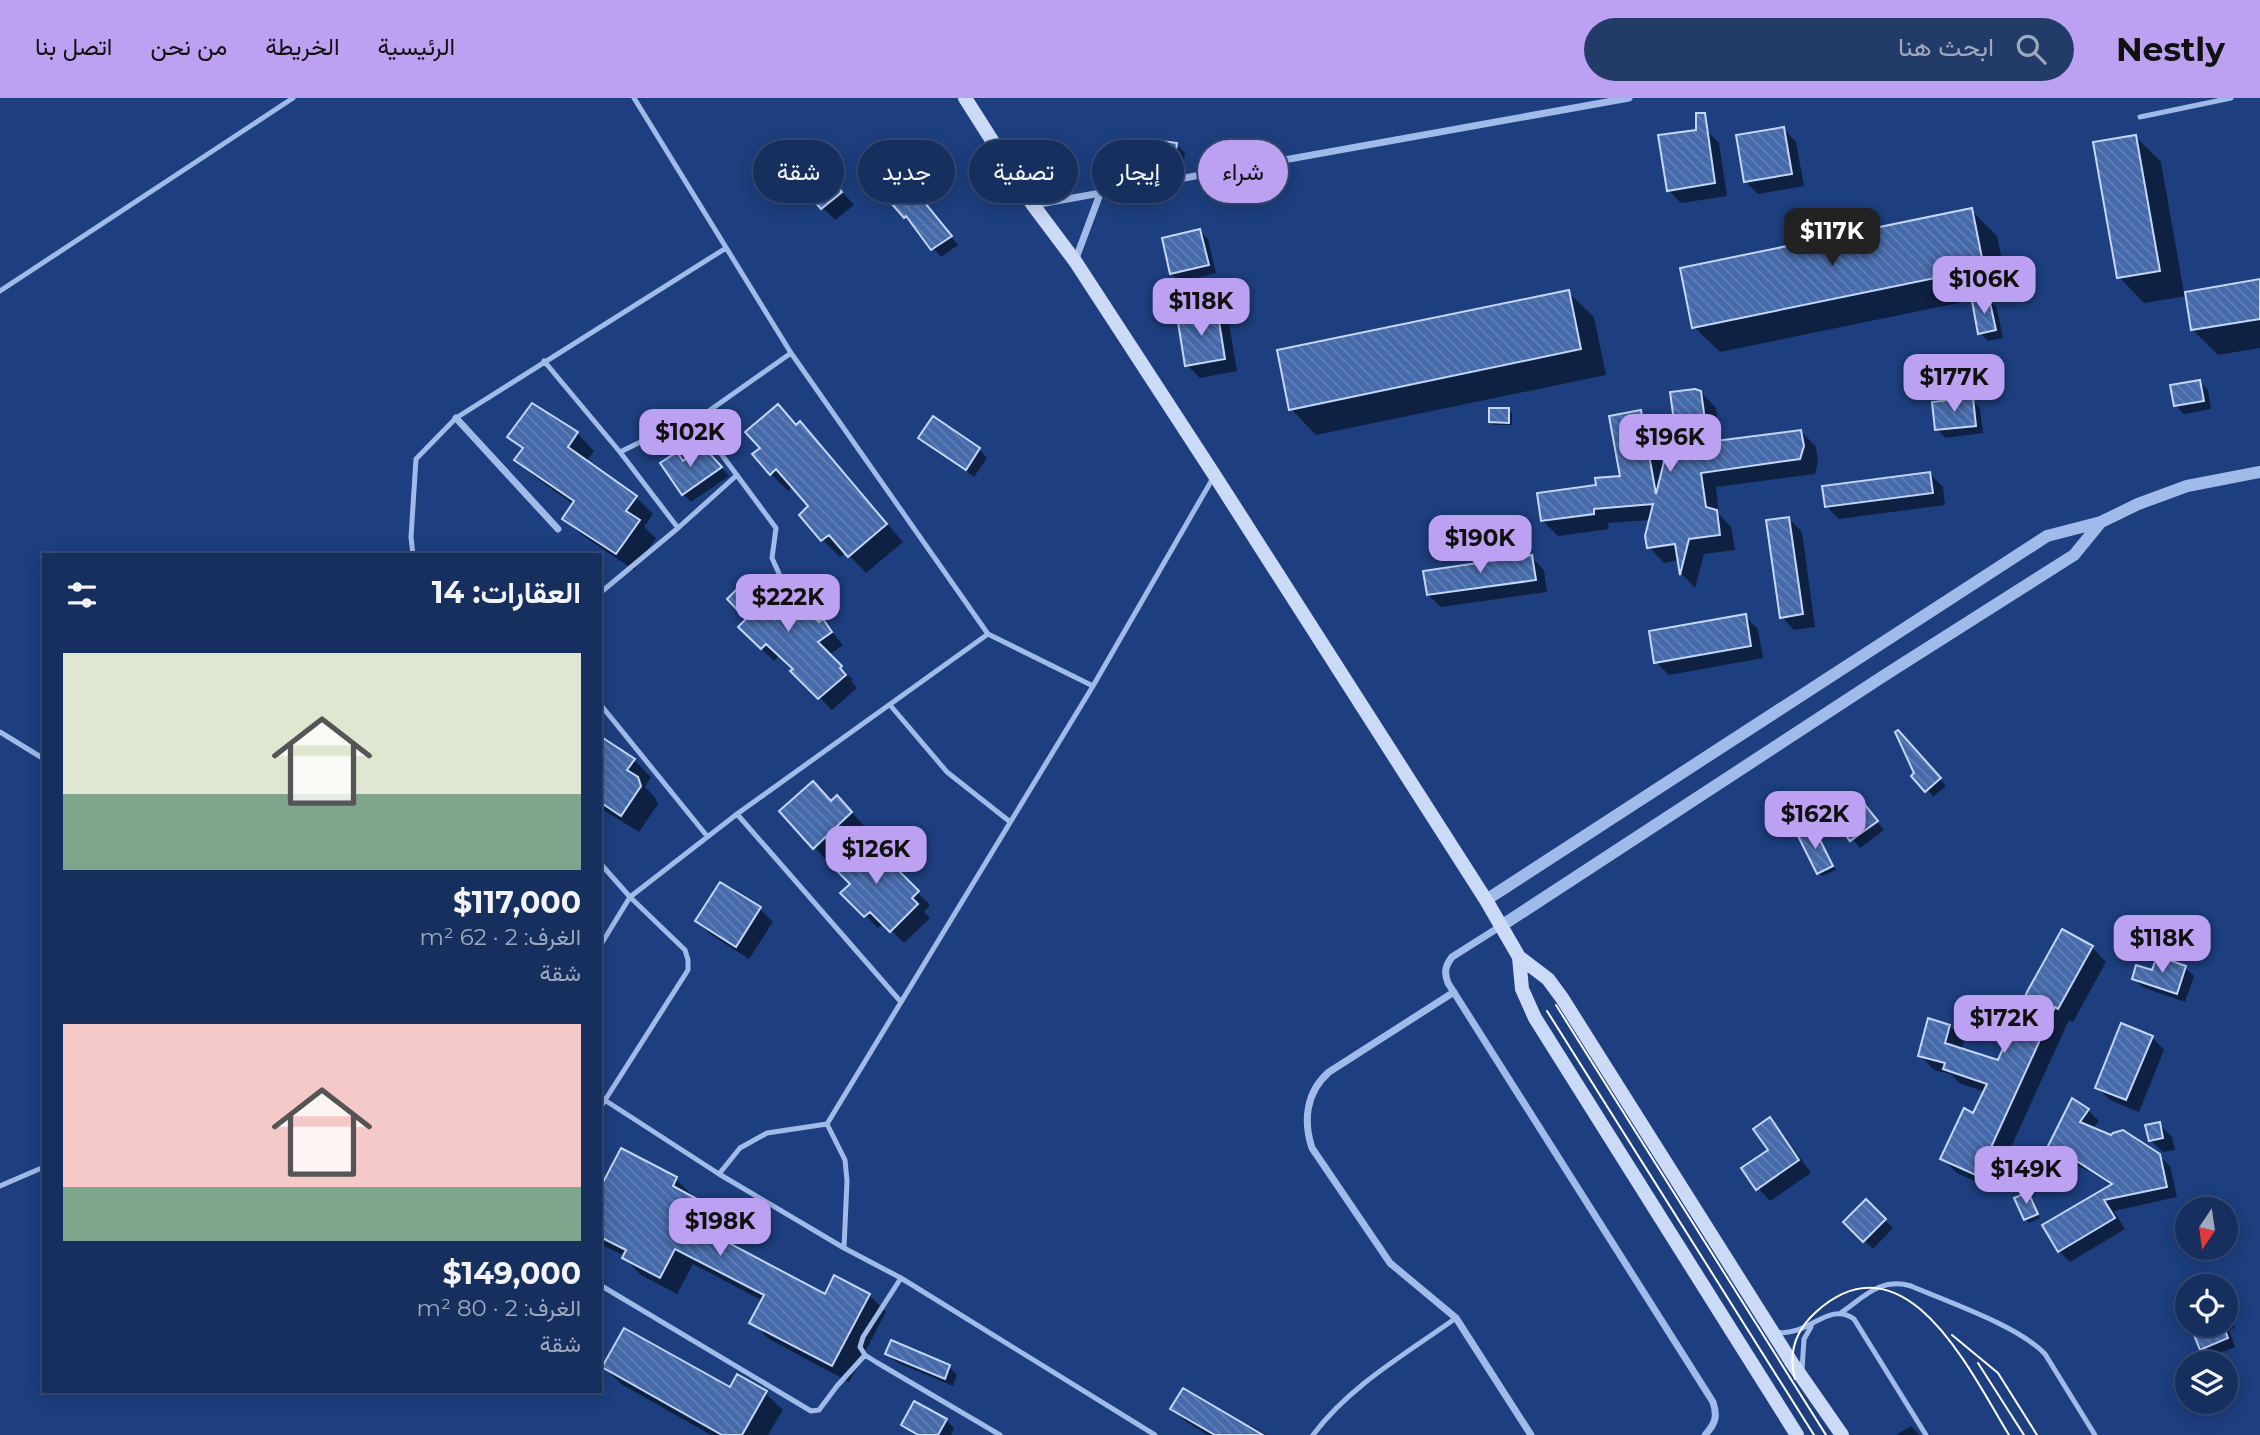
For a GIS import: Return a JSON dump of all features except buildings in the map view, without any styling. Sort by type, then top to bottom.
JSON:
[{"type":"main road","points":[[965,98],[1033,205],[1075,261],[1215,476],[1486,900],[1519,957],[1522,989],[1535,1018],[1797,1435]]},
{"type":"main road","points":[[1519,957],[1539,970],[1562,998],[1769,1327],[1842,1435]]},
{"type":"street","points":[[1184,179],[1629,98]]},
{"type":"street","points":[[1033,205],[1092,195]]},
{"type":"street","points":[[1075,261],[1097,203]]},
{"type":"street","points":[[456,418],[558,529]]},
{"type":"street","points":[[1486,900],[2047,536],[2101,522],[2138,504],[2187,486],[2260,472]]},
{"type":"street","points":[[1705,1435],[1714,1426],[1717,1414],[1713,1402],[1454,992],[1445,974],[1447,965],[1452,957],[2074,555],[2101,522]]},
{"type":"street","points":[[1454,992],[1329,1072],[1318,1082],[1308,1106],[1308,1135],[1312,1148],[1390,1262],[1456,1318],[1531,1435]]},
{"type":"lane","points":[[0,291],[293,98]]},
{"type":"lane","points":[[634,98],[791,354],[988,634],[1093,686]]},
{"type":"lane","points":[[2140,117],[2231,98]]},
{"type":"lane","points":[[413,553],[411,537],[416,459],[456,418],[726,248]]},
{"type":"lane","points":[[620,452],[657,434],[696,420],[791,354]]},
{"type":"lane","points":[[544,361],[620,452],[678,528]]},
{"type":"lane","points":[[696,420],[776,528],[772,558],[781,578]]},
{"type":"lane","points":[[602,591],[737,475]]},
{"type":"lane","points":[[827,1124],[1093,686],[1215,476]]},
{"type":"lane","points":[[602,943],[630,897],[707,836],[988,634]]},
{"type":"lane","points":[[890,705],[947,772],[1009,821]]},
{"type":"lane","points":[[602,706],[707,836]]},
{"type":"lane","points":[[0,733],[42,758]]},
{"type":"lane","points":[[737,814],[901,1002]]},
{"type":"lane","points":[[602,865],[630,897],[685,950],[688,960],[688,970],[603,1099],[719,1174],[844,1248],[901,1278],[1142,1432],[1155,1435]]},
{"type":"lane","points":[[719,1174],[740,1148],[767,1133],[827,1124]]},
{"type":"lane","points":[[827,1124],[845,1160],[847,1181],[844,1248]]},
{"type":"lane","points":[[0,1186],[42,1168]]},
{"type":"lane","points":[[901,1278],[863,1337],[860,1347],[865,1355],[1000,1435]]},
{"type":"lane","points":[[1769,1327],[1776,1332],[1787,1334],[1814,1324],[1829,1314],[1842,1312],[1881,1285],[1895,1283],[1911,1286],[2011,1330],[2037,1345],[2095,1435]]},
{"type":"lane","points":[[602,1286],[811,1410],[819,1410],[865,1355]]},
{"type":"lane","points":[[1842,1312],[1854,1319],[1926,1435]]},
{"type":"lane","points":[[1313,1435],[1326,1417],[1345,1399],[1456,1318]]},
{"type":"lane","points":[[1804,1380],[1801,1359],[1804,1339],[1814,1324]]},
{"type":"tram line","points":[[1556,1005],[1826,1435]]},
{"type":"tram line","points":[[1547,1011],[1814,1435]]},
{"type":"tram line","points":[[1795,1379],[1795,1342],[1809,1319],[1848,1291],[1878,1288],[1906,1299],[1932,1320],[1955,1347],[2009,1435]]},
{"type":"tram line","points":[[1952,1335],[1998,1373],[2037,1435]]},
{"type":"tram line","points":[[1978,1363],[2024,1435]]}]
